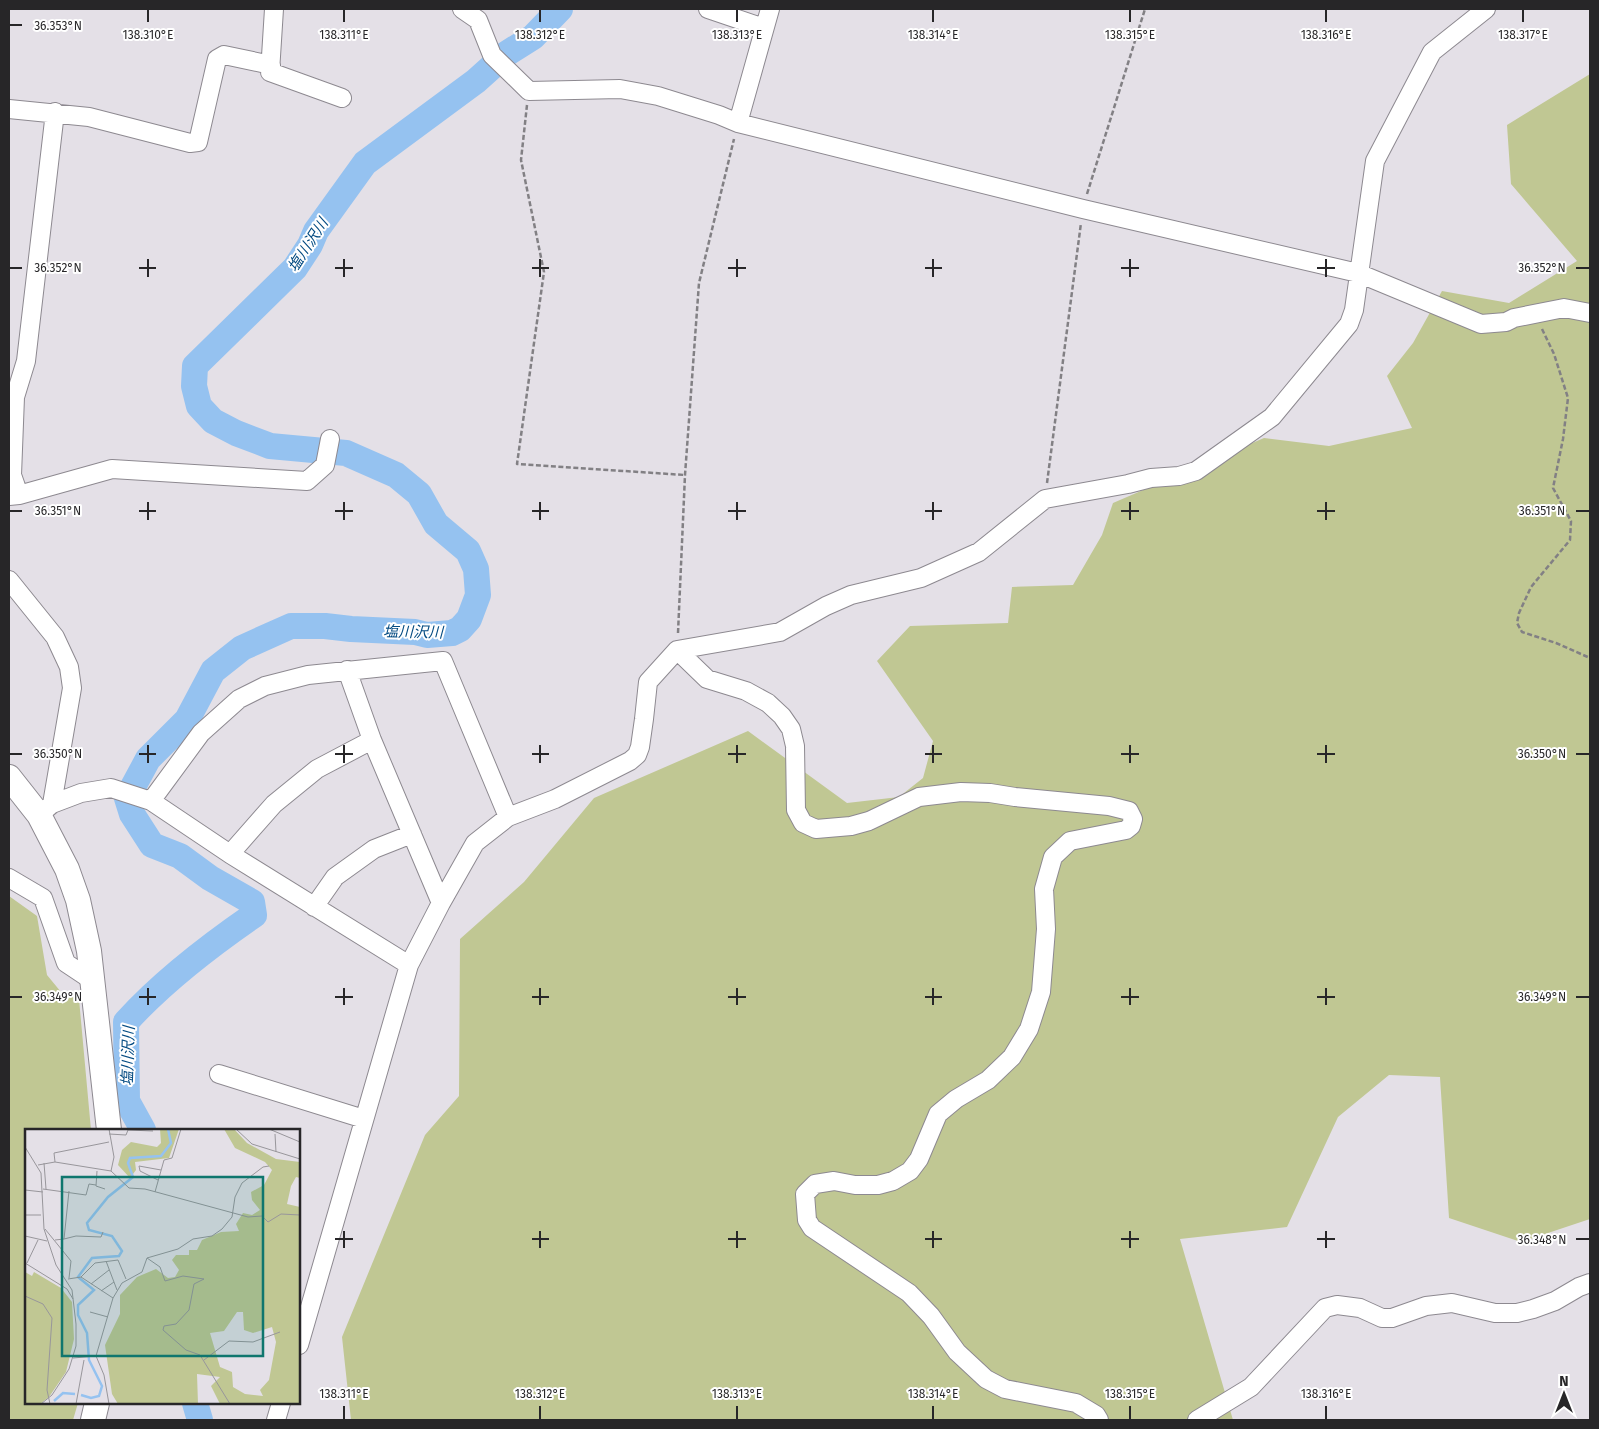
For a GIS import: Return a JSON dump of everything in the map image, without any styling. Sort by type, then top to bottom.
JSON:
[{"type":"main road","points":[[9,777],[46,809],[78,900],[93,980],[109,1129]]},
{"type":"main road","points":[[93,1420],[97,1404]]},
{"type":"street","points":[[274,9],[270,72],[342,98]]},
{"type":"street","points":[[462,9],[478,20],[492,55],[529,91],[620,89],[658,96],[719,115],[738,123],[1083,209],[1358,273],[1481,324],[1506,322],[1514,318],[1564,308],[1590,313]]},
{"type":"street","points":[[708,9],[764,28]]},
{"type":"street","points":[[738,123],[770,9]]},
{"type":"street","points":[[300,1342],[410,965],[440,903],[475,843],[508,817],[555,799],[630,761],[640,747],[648,682],[677,650],[780,632],[826,606],[851,596],[921,578],[979,552],[1046,498],[1128,484],[1151,478],[1179,476],[1196,471],[1272,418],[1349,324],[1354,310],[1375,161],[1432,52],[1486,9]]},
{"type":"street","points":[[9,109],[55,112],[89,117],[190,143],[198,142],[217,59],[224,55],[271,65]]},
{"type":"street","points":[[55,112],[26,361],[15,397],[12,475],[14,495],[112,469],[306,481],[325,465],[330,439]]},
{"type":"street","points":[[9,580],[55,638],[69,667],[72,688],[46,809]]},
{"type":"street","points":[[677,650],[707,679],[746,691],[768,704],[782,716],[791,730],[796,746],[796,810],[803,823],[816,829],[851,826],[869,821],[919,798],[961,792],[990,793],[1015,798],[1109,806],[1129,811],[1133,819],[1131,826],[1126,830],[1070,841],[1053,857],[1044,889],[1046,929],[1041,992],[1029,1029],[1012,1057],[988,1080],[956,1099],[938,1114],[919,1159],[910,1171],[893,1181],[878,1184],[855,1184],[834,1181],[815,1184],[805,1194],[807,1220],[812,1228],[909,1293],[931,1316],[958,1352],[986,1378],[1005,1389],[1076,1403],[1100,1420]]},
{"type":"street","points":[[151,801],[201,733],[239,699],[265,686],[308,675],[443,662],[508,817]]},
{"type":"street","points":[[347,670],[372,740],[440,903]]},
{"type":"street","points":[[230,854],[274,804],[317,769],[372,740]]},
{"type":"street","points":[[46,809],[81,793],[111,788],[151,801],[230,854],[410,965]]},
{"type":"street","points":[[314,907],[335,877],[343,871],[374,849],[412,834]]},
{"type":"street","points":[[9,878],[43,898],[66,963],[93,980]]},
{"type":"street","points":[[219,1074],[364,1119]]},
{"type":"street","points":[[1197,1420],[1251,1387],[1325,1308],[1337,1305],[1360,1308],[1382,1318],[1392,1318],[1426,1306],[1452,1303],[1494,1313],[1517,1313],[1555,1301],[1590,1283]]},
{"type":"street","points":[[276,1420],[281,1404]]},
{"type":"path","points":[[1046,498],[1083,209],[1145,9]]},
{"type":"path","points":[[529,91],[521,160],[544,272],[516,464],[685,476]]},
{"type":"path","points":[[677,650],[685,476],[699,283],[738,123]]},
{"type":"path","points":[[1535,314],[1554,354],[1568,398],[1563,439],[1553,488],[1571,521],[1570,540],[1532,587],[1519,613],[1517,623],[1522,632],[1556,643],[1590,658]]},
{"type":"green space","points":[[1590,74],[1590,1219],[1521,1242],[1449,1218],[1440,1077],[1389,1075],[1338,1117],[1287,1227],[1180,1239],[1233,1420],[351,1420],[342,1337],[425,1135],[459,1096],[460,939],[524,882],[594,798],[748,731],[847,803],[899,797],[923,778],[933,741],[877,661],[910,626],[1008,623],[1012,587],[1073,585],[1102,535],[1113,503],[1264,438],[1329,446],[1412,428],[1387,376],[1413,343],[1442,291],[1509,303],[1577,261],[1511,184],[1507,125]]},
{"type":"green space","points":[[9,896],[37,916],[47,975],[61,992],[79,999],[91,1129],[25,1129],[25,1404],[78,1404],[73,1420],[9,1420]]},
{"type":"waterway","name":"塩川沢川","points":[[142,1129],[127,1101],[126,1022],[155,992],[187,965],[254,915],[252,902],[210,878],[180,856],[152,845],[132,814],[127,798],[148,759],[187,720],[213,671],[242,648],[291,626],[325,626],[415,632],[427,635],[452,633],[460,629],[469,619],[478,595],[476,569],[468,551],[436,524],[419,494],[396,475],[346,453],[270,446],[236,433],[213,421],[199,406],[194,386],[195,366],[295,268],[310,245],[316,231],[365,163],[476,81],[506,54],[533,37],[560,9]]},
{"type":"waterway","name":"塩川沢川","points":[[195,1404],[200,1420]]}]
